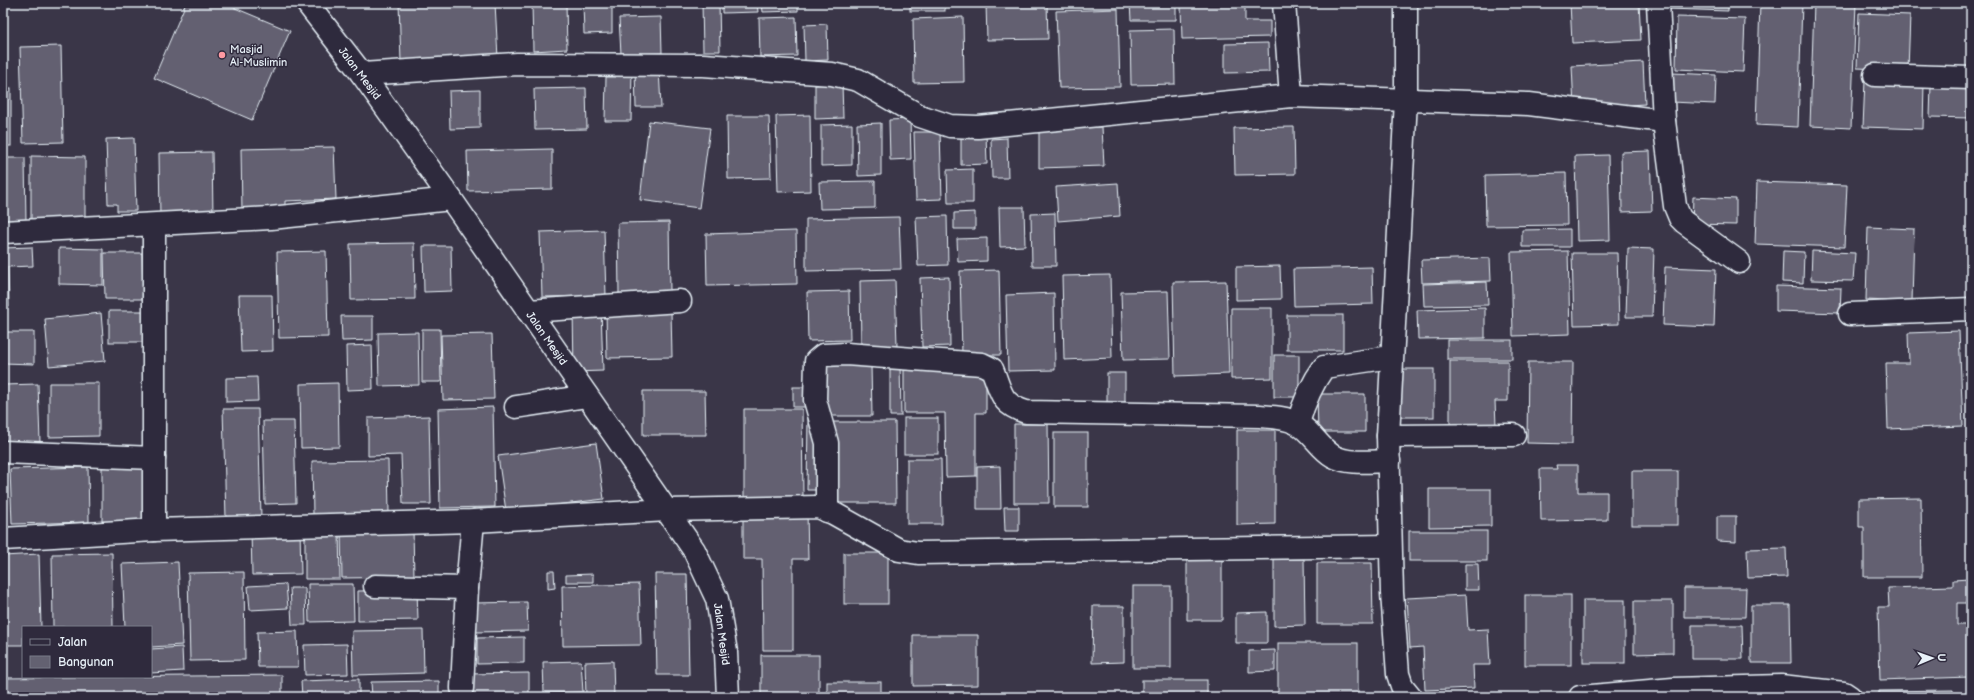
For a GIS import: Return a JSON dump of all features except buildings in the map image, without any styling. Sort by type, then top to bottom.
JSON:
[{"type":"street","name":"Jalan Mesjid","points":[[307,3],[362,74],[451,199],[668,510],[694,550],[718,599],[726,652],[728,697]]},
{"type":"street","points":[[1284,3],[1290,96]]},
{"type":"street","points":[[1406,3],[1406,100],[1391,357],[1388,436],[1390,546],[1398,674],[1402,686],[1411,697]]},
{"type":"street","points":[[1658,3],[1664,121],[1675,206],[1680,218],[1739,262]]},
{"type":"street","points":[[362,74],[525,64],[703,65],[832,74],[858,80],[920,116],[950,126],[978,127],[1290,96],[1529,104],[1664,121]]},
{"type":"street","points":[[1875,75],[1971,78]]},
{"type":"street","points":[[3,232],[271,218],[451,199]]},
{"type":"street","points":[[154,224],[154,530]]},
{"type":"street","points":[[528,311],[680,302]]},
{"type":"street","points":[[1850,314],[1971,309]]},
{"type":"street","points":[[827,511],[827,443],[815,400],[816,361],[822,355],[846,354],[982,364],[992,369],[1006,401],[1012,408],[1026,412],[1260,416],[1286,419],[1298,423],[1326,451],[1334,456],[1352,461],[1389,461]]},
{"type":"street","points":[[1298,423],[1304,399],[1324,367],[1391,357]]},
{"type":"street","points":[[516,407],[587,396]]},
{"type":"street","points":[[1388,436],[1514,435]]},
{"type":"street","points":[[3,452],[154,458]]},
{"type":"street","points":[[3,539],[154,530],[473,521],[668,510],[818,507],[894,547],[918,553],[1390,546]]},
{"type":"street","points":[[462,688],[467,588],[473,521]]},
{"type":"street","points":[[375,586],[467,588]]},
{"type":"street","points":[[1580,697],[1782,686],[1844,694],[1850,697]]},
{"type":"place","name":"Masjid Al-Muslimin","points":[[222,55]]}]
